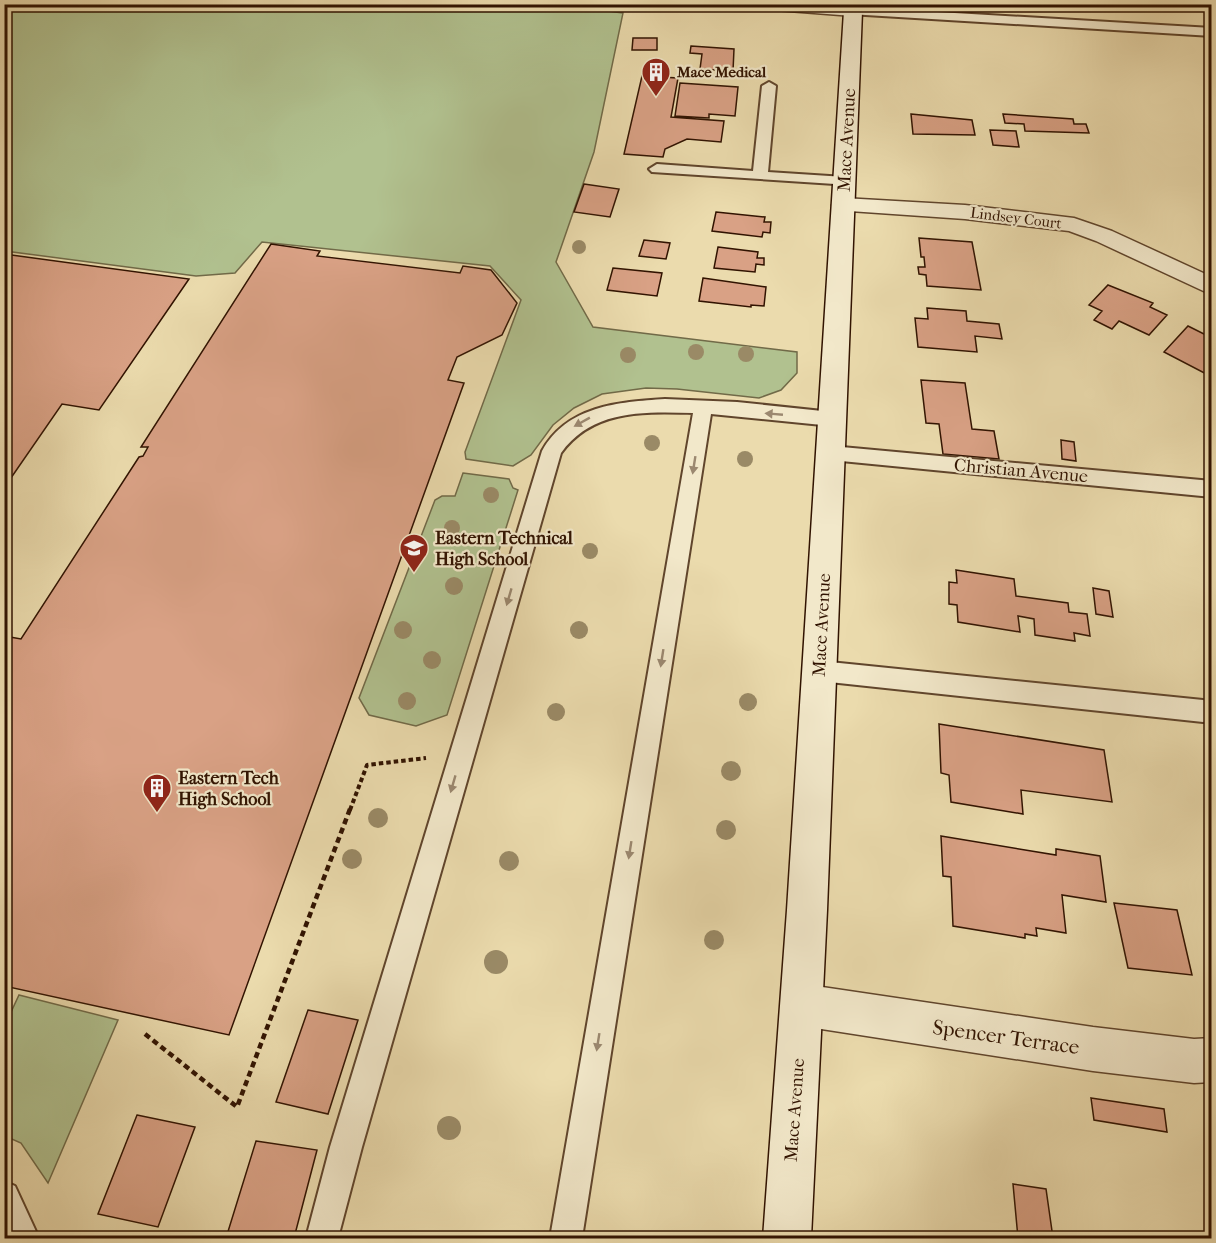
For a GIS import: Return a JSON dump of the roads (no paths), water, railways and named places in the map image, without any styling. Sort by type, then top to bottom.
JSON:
[{"type":"main road","points":[[761,4],[854,7]]},
{"type":"main road","name":"Mace Avenue","points":[[787,1239],[802,1005],[854,7]]},
{"type":"main road","name":"Lindsey Court","points":[[844,194],[1074,225],[1104,236],[1212,287]]},
{"type":"main road","name":"Spencer Terrace","points":[[802,1005],[1094,1049],[1194,1061],[1212,1060]]},
{"type":"lane","points":[[987,4],[989,19]]},
{"type":"lane","points":[[854,7],[989,19],[1092,20],[1212,32]]},
{"type":"lane","points":[[760,176],[769,86]]},
{"type":"lane","points":[[657,169],[760,176],[844,194]]},
{"type":"lane","name":"Christian Avenue","points":[[322,1239],[552,451],[577,424],[603,413],[623,408],[672,405],[703,407],[832,436],[1212,489]]},
{"type":"lane","points":[[566,1239],[703,407]]},
{"type":"lane","points":[[820,671],[1203,711]]},
{"type":"lane","points":[[4,1197],[23,1239]]},
{"type":"place","name":"Mace Medical","points":[[656,98]]},
{"type":"place","name":"Eastern Technical High School","points":[[414,574]]},
{"type":"place","name":"Eastern Tech High School","points":[[157,814]]}]
